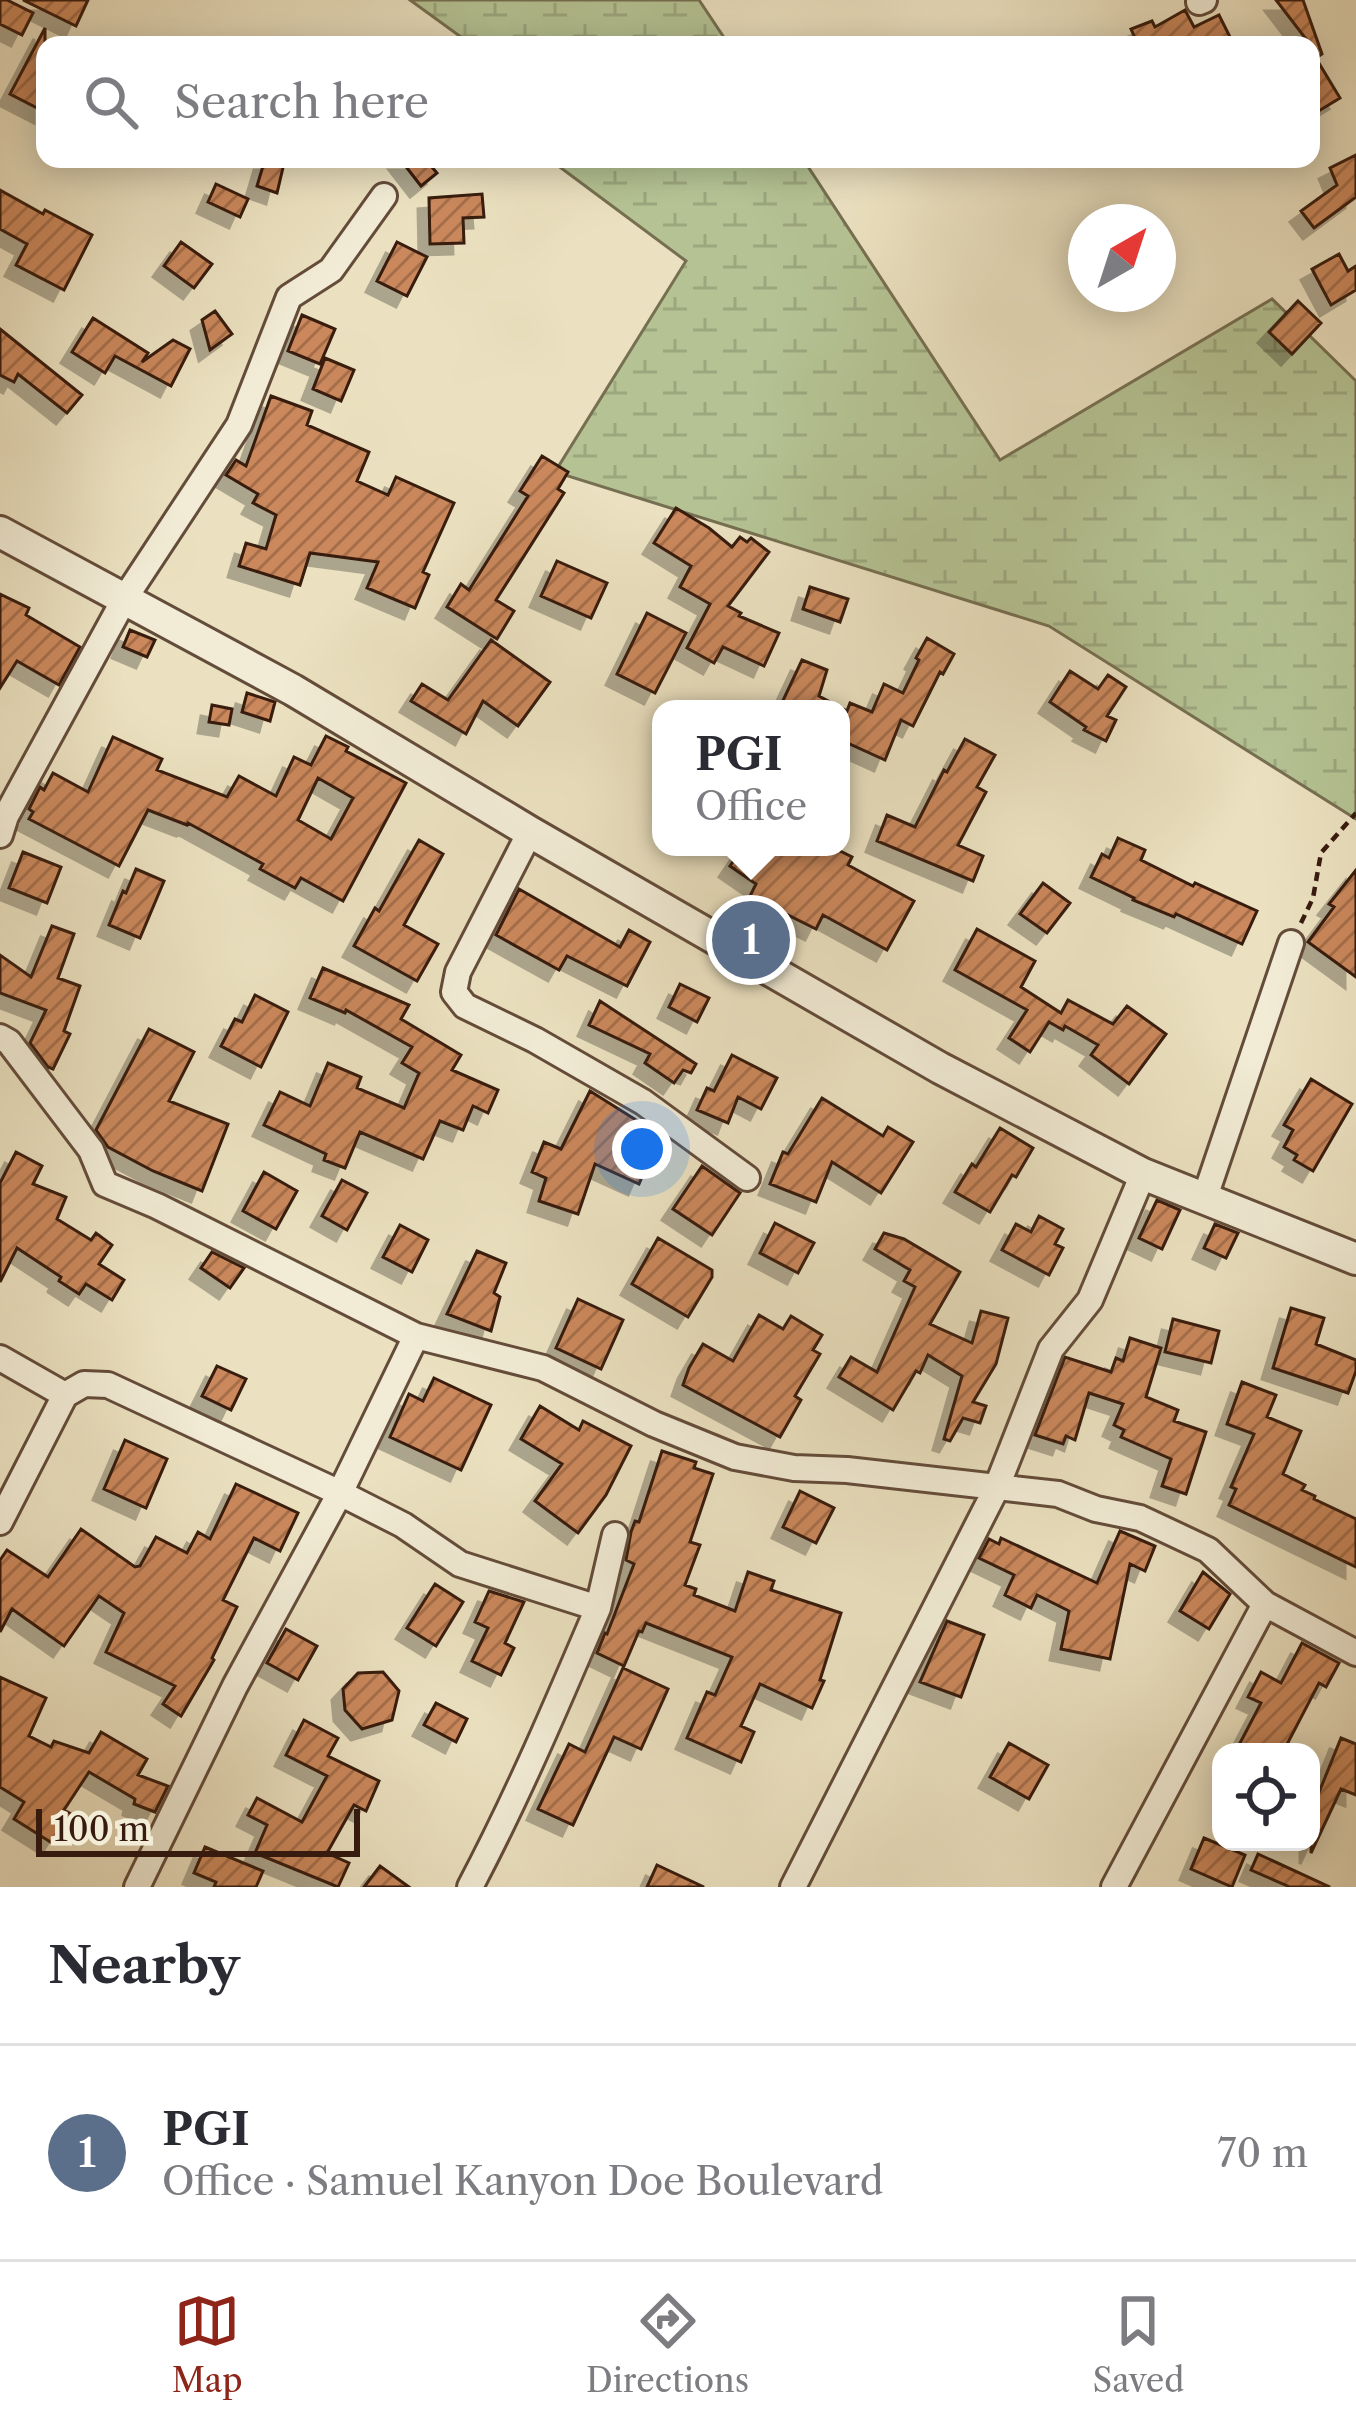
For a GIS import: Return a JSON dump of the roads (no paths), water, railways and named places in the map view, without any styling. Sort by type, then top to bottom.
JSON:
[{"type":"street","points":[[0,835],[125,598],[239,425],[289,297],[331,270],[384,196]]},
{"type":"street","points":[[0,532],[293,690],[940,1068],[1142,1174],[1356,1259]]},
{"type":"street","points":[[530,832],[458,972],[454,992],[465,1006],[643,1102],[747,1178]]},
{"type":"street","points":[[1204,1200],[1291,943]]},
{"type":"street","points":[[0,1037],[9,1042],[80,1134],[105,1184],[416,1336],[543,1368],[654,1424],[735,1457],[794,1468],[1058,1494],[1096,1509],[1140,1518],[1208,1550],[1265,1604],[1356,1653]]},
{"type":"street","points":[[793,1887],[996,1489],[1051,1349],[1090,1300],[1142,1174]]},
{"type":"street","points":[[136,1887],[416,1336]]},
{"type":"street","points":[[0,1358],[65,1394]]},
{"type":"street","points":[[0,1522],[65,1394],[84,1384],[108,1385],[403,1525],[460,1564],[598,1608]]},
{"type":"street","points":[[470,1887],[549,1725],[598,1608],[616,1535]]},
{"type":"street","points":[[1114,1887],[1265,1604]]},
{"type":"place","name":"PGI","points":[[751,940]]}]
